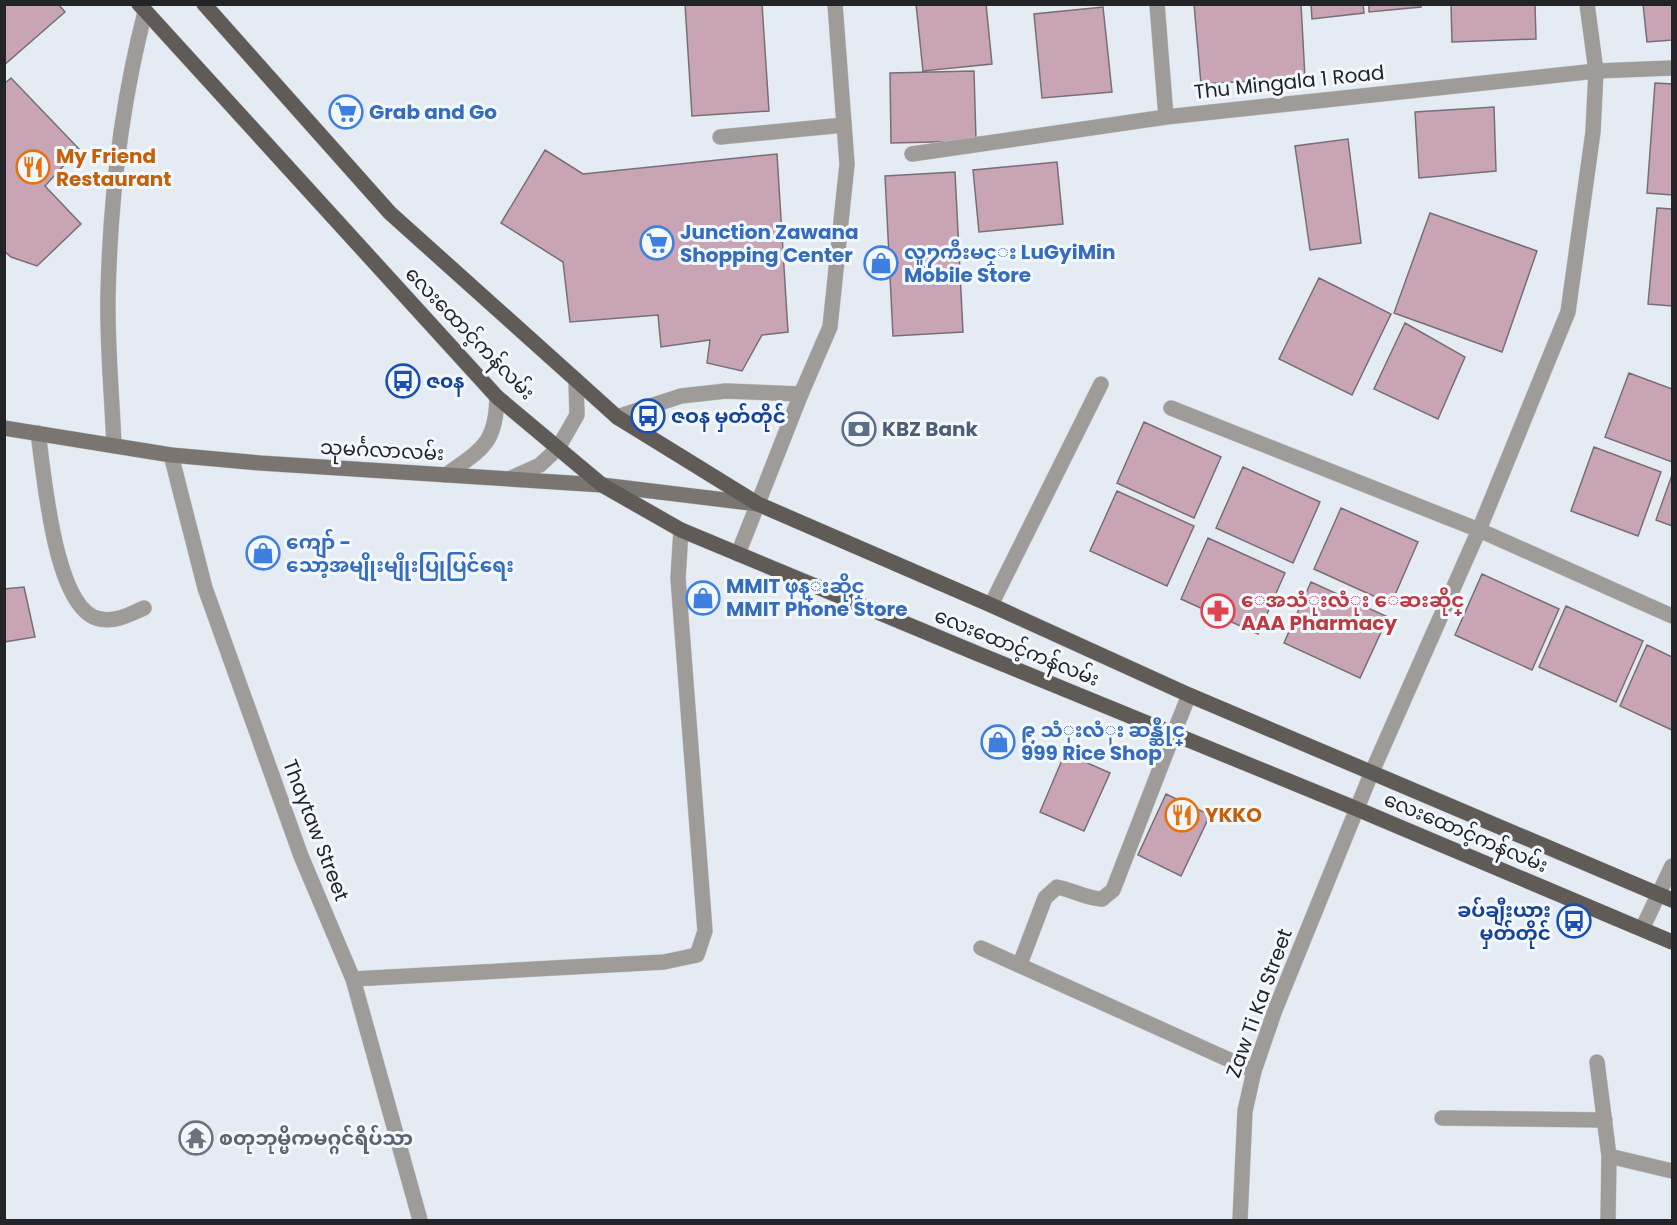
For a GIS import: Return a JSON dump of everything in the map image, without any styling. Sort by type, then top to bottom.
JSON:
[{"type":"main road","name":"လေးထောင့်ကန်လမ်း","points":[[204,4],[390,213],[617,417],[758,504],[1371,774],[1666,898]]},
{"type":"main road","name":"လေးထောင့်ကန်လမ်း","points":[[145,7],[497,397],[603,485],[681,530],[1357,809],[1672,942]]},
{"type":"main road","name":"သုမင်္ဂလာလမ်း","points":[[4,428],[114,446],[260,464],[603,485],[758,504]]},
{"type":"street","points":[[738,554],[830,327],[848,164],[835,4]]},
{"type":"street","points":[[1157,4],[1166,117]]},
{"type":"street","name":"Zaw Ti Ka Street","points":[[1240,1221],[1245,1112],[1254,1071],[1275,1010],[1371,774],[1479,530],[1568,312],[1593,132],[1596,71],[1587,4]]},
{"type":"street","points":[[114,446],[108,296],[114,191],[126,91],[145,7]]},
{"type":"street","name":"Thu Mingala 1 Road","points":[[912,154],[1166,117],[1596,71],[1672,68]]},
{"type":"street","points":[[720,137],[844,126]]},
{"type":"street","points":[[511,478],[540,465],[558,448],[577,415],[576,380]]},
{"type":"street","points":[[991,605],[1101,384]]},
{"type":"street","points":[[617,417],[681,396],[726,391],[801,394]]},
{"type":"street","points":[[446,474],[481,448],[491,437],[496,418],[497,397]]},
{"type":"street","points":[[1171,408],[1479,530],[1672,616]]},
{"type":"street","points":[[38,433],[53,539],[71,593],[88,614],[100,619],[120,619],[144,608]]},
{"type":"street","name":"Thaytaw Street","points":[[171,454],[205,588],[301,856],[353,979],[420,1221]]},
{"type":"street","points":[[353,979],[664,962],[697,955],[705,931],[678,579],[681,530]]},
{"type":"street","points":[[1020,964],[1045,898],[1057,887],[1070,889],[1093,899],[1102,898],[1113,890],[1189,695]]},
{"type":"street","points":[[1642,929],[1666,898],[1672,866]]},
{"type":"street","points":[[981,948],[1254,1071]]},
{"type":"street","points":[[1597,1062],[1609,1156],[1608,1221]]},
{"type":"street","points":[[1442,1118],[1605,1120]]},
{"type":"street","points":[[1609,1156],[1672,1171]]},
{"type":"building","points":[[4,4],[58,4],[65,12],[4,65]]},
{"type":"building","points":[[685,4],[762,4],[769,111],[692,116]]},
{"type":"building","points":[[916,4],[986,4],[992,64],[923,71]]},
{"type":"building","points":[[1194,4],[1301,4],[1305,78],[1201,84]]},
{"type":"building","points":[[1311,4],[1363,4],[1364,13],[1312,19]]},
{"type":"building","points":[[1369,4],[1421,4],[1421,7],[1369,12]]},
{"type":"building","points":[[1451,4],[1535,4],[1536,39],[1452,42]]},
{"type":"building","points":[[1643,4],[1672,4],[1672,40],[1647,42]]},
{"type":"building","points":[[1103,7],[1112,92],[1042,98],[1034,14]]},
{"type":"building","points":[[974,71],[976,141],[891,143],[890,73]]},
{"type":"building","name":"My Friend Restaurant","points":[[11,78],[79,149],[45,186],[81,224],[37,266],[11,257],[4,251],[4,84]]},
{"type":"building","points":[[1655,83],[1672,84],[1672,195],[1647,193]]},
{"type":"building","points":[[1494,107],[1496,171],[1419,178],[1415,112]]},
{"type":"building","points":[[1348,139],[1361,243],[1310,250],[1295,146]]},
{"type":"building","name":"Junction Zawana Shopping Center","points":[[545,150],[583,174],[777,154],[788,332],[762,335],[742,371],[707,363],[710,340],[661,347],[658,315],[570,322],[563,262],[501,223]]},
{"type":"building","points":[[1057,162],[1063,224],[979,232],[973,170]]},
{"type":"building","points":[[955,172],[963,332],[893,336],[885,176]]},
{"type":"building","points":[[1657,208],[1672,209],[1672,306],[1648,304]]},
{"type":"building","points":[[1430,213],[1537,251],[1502,352],[1394,313]]},
{"type":"building","points":[[1319,278],[1391,314],[1352,395],[1279,359]]},
{"type":"building","points":[[1405,323],[1465,357],[1438,419],[1374,389]]},
{"type":"building","points":[[1629,373],[1672,389],[1672,462],[1605,437]]},
{"type":"building","points":[[1144,422],[1221,457],[1194,518],[1117,483]]},
{"type":"building","points":[[1594,447],[1661,472],[1638,536],[1571,511]]},
{"type":"building","points":[[1243,467],[1320,502],[1293,563],[1216,528]]},
{"type":"building","points":[[1672,475],[1672,526],[1656,520]]},
{"type":"building","points":[[1117,491],[1194,526],[1167,586],[1090,551]]},
{"type":"building","points":[[1341,508],[1418,542],[1391,604],[1314,569]]},
{"type":"building","points":[[1208,538],[1285,573],[1258,634],[1181,599]]},
{"type":"building","points":[[1482,574],[1559,609],[1532,670],[1455,635]]},
{"type":"building","points":[[1311,582],[1388,617],[1360,678],[1284,643]]},
{"type":"building","points":[[24,587],[35,637],[4,642],[4,589]]},
{"type":"building","points":[[1566,606],[1643,641],[1616,702],[1539,667]]},
{"type":"building","points":[[1647,645],[1672,657],[1672,730],[1620,706]]},
{"type":"building","points":[[1065,753],[1110,773],[1084,831],[1040,812]]},
{"type":"building","points":[[1166,794],[1210,815],[1181,876],[1138,855]]},
{"type":"place","name":"Grab and Go","points":[[346,112]]},
{"type":"place","name":"My Friend Restaurant","points":[[33,167]]},
{"type":"place","name":"Junction Zawana Shopping Center","points":[[657,243]]},
{"type":"place","name":"လူ႒ကီးမင္း LuGyiMin Mobile Store","points":[[881,263]]},
{"type":"place","name":"ဇ၀န","points":[[403,381]]},
{"type":"place","name":"ဇဝန မှတ်တိုင်","points":[[648,416]]},
{"type":"place","name":"KBZ Bank","points":[[859,429]]},
{"type":"place","name":"ကျော် - သော့အမျိုးမျိုးပြုပြင်ရေး","points":[[263,553]]},
{"type":"place","name":"MMIT ဖုန္းဆိုင္ MMIT Phone Store","points":[[703,598]]},
{"type":"place","name":"ေအသံုးလံုး ေဆးဆိုင္ AAA Pharmacy","points":[[1218,611]]},
{"type":"place","name":"၉ သံုးလံုး ဆန္ဆိုင္ 999 Rice Shop","points":[[998,742]]},
{"type":"place","name":"YKKO","points":[[1182,815]]},
{"type":"place","name":"ခပ်ချီးယား မှတ်တိုင်","points":[[1574,921]]},
{"type":"place","name":"စတုဘုမ္မိကမဂ္ဂင်ရိပ်သာ","points":[[196,1138]]}]
